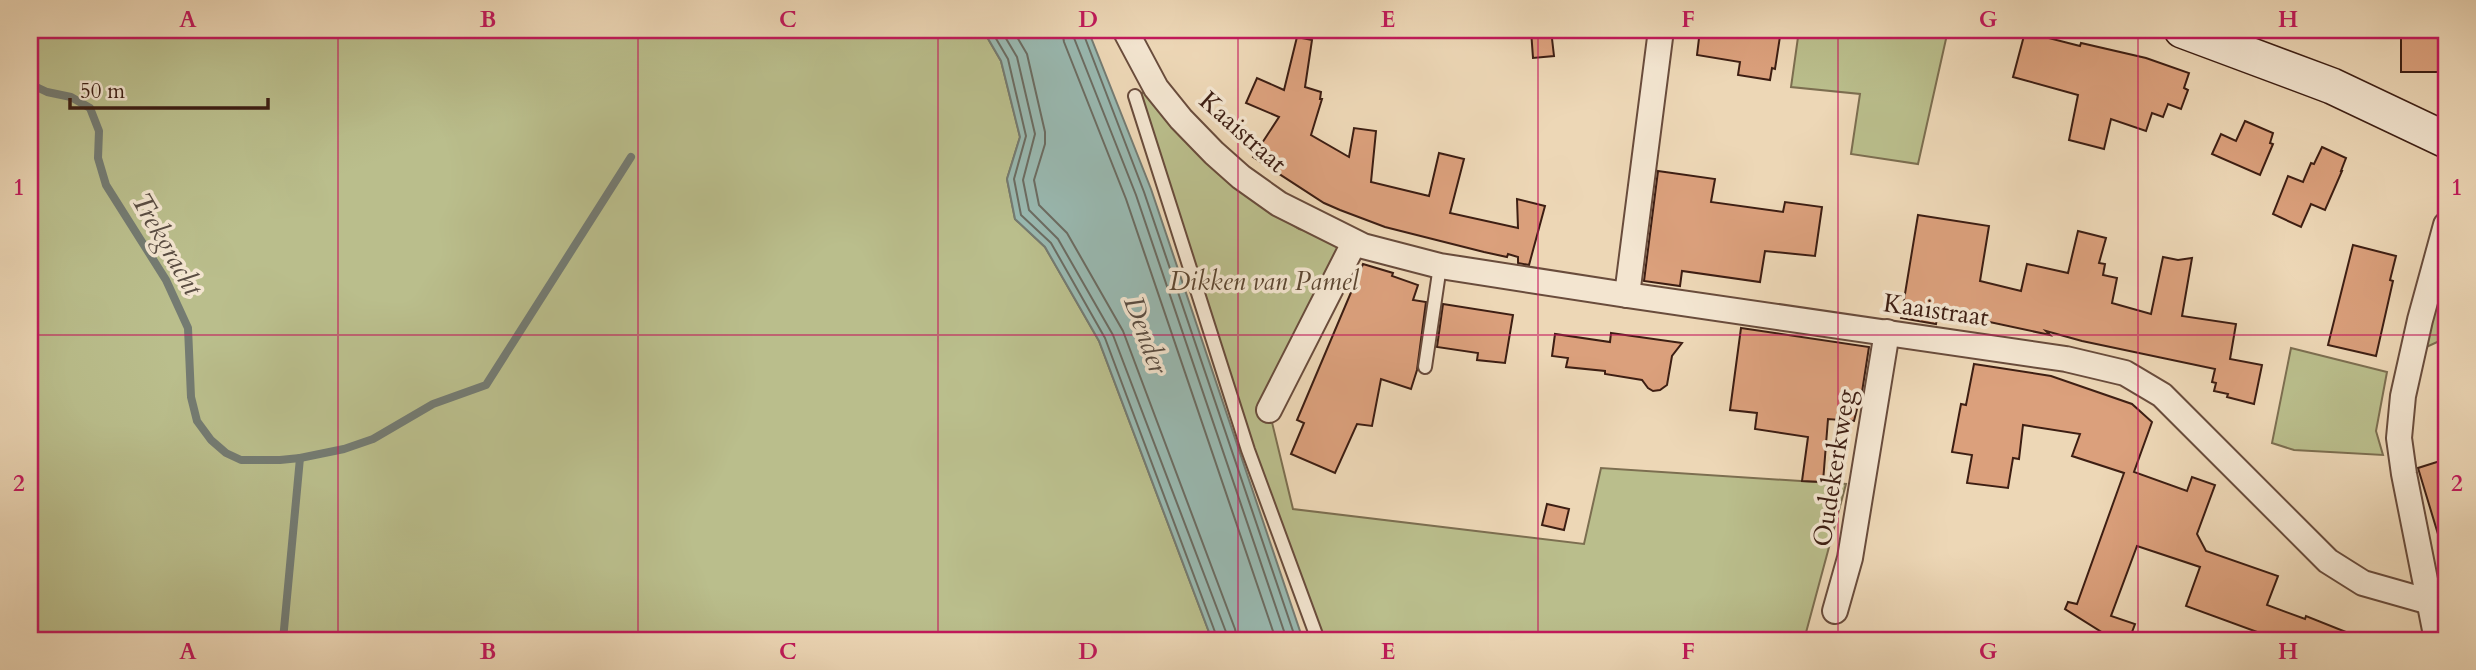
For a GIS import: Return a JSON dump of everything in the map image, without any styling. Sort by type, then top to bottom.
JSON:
[{"type":"main road","points":[[2182,30],[2332,86],[2446,140]]},
{"type":"street","name":"Kaaistraat","points":[[1125,30],[1156,88],[1214,153],[1241,177],[1279,204],[1354,243],[1440,265],[2066,359],[2125,373],[2162,395],[2328,561],[2363,583],[2438,597]]},
{"type":"street","points":[[1627,295],[1661,30]]},
{"type":"street","points":[[2437,640],[2438,597],[2404,474],[2399,438],[2403,396],[2446,225]]},
{"type":"street","points":[[1269,410],[1354,243]]},
{"type":"street","name":"Oudekerkweg","points":[[1835,611],[1850,558],[1887,332]]},
{"type":"lane","points":[[1135,96],[1248,450],[1318,640]]},
{"type":"lane","points":[[1425,367],[1440,265]]},
{"type":"green space","points":[[30,30],[983,30],[1001,61],[1020,137],[1007,179],[1015,219],[1045,247],[1099,341],[1212,640],[30,640]]},
{"type":"green space","points":[[1799,30],[1948,30],[1918,164],[1851,154],[1860,94],[1791,87]]},
{"type":"green space","name":"Dikken van Pamel","points":[[1147,91],[1238,189],[1299,229],[1354,243],[1269,410],[1293,509],[1584,544],[1601,468],[1846,484],[1804,640],[1311,640],[1248,450],[1140,94]]},
{"type":"green space","points":[[2446,265],[2446,338],[2420,350]]},
{"type":"green space","points":[[2291,348],[2387,372],[2376,431],[2383,455],[2294,450],[2272,443]]},
{"type":"water","name":"Dender","points":[[983,30],[1088,30],[1151,189],[1303,640],[1212,640],[1099,341],[1045,247],[1015,219],[1007,179],[1020,137],[1001,61]]},
{"type":"building","points":[[1531,30],[1551,30],[1554,56],[1533,58]]},
{"type":"building","points":[[1700,30],[1781,30],[1775,69],[1772,68],[1770,80],[1738,75],[1740,62],[1697,55]]},
{"type":"building","points":[[2442,30],[2443,72],[2401,72],[2401,32]]},
{"type":"building","points":[[2025,32],[2080,46],[2081,43],[2146,58],[2189,73],[2184,88],[2188,90],[2181,109],[2168,104],[2163,117],[2152,113],[2146,131],[2111,119],[2104,149],[2069,140],[2078,95],[2013,77]]},
{"type":"building","points":[[1297,37],[1312,40],[1305,87],[1321,92],[1322,99],[1311,135],[1349,157],[1354,128],[1376,131],[1371,182],[1429,196],[1439,153],[1464,159],[1450,213],[1518,228],[1517,199],[1545,206],[1529,265],[1518,263],[1518,257],[1508,254],[1507,257],[1484,252],[1385,227],[1340,210],[1324,203],[1253,157],[1279,117],[1246,103],[1257,78],[1284,90]]},
{"type":"building","points":[[2245,121],[2273,133],[2270,143],[2273,144],[2260,175],[2212,154],[2221,134],[2236,141]]},
{"type":"building","points":[[2322,147],[2346,158],[2325,210],[2311,204],[2301,227],[2273,214],[2288,176],[2303,182]]},
{"type":"building","points":[[1658,171],[1715,179],[1711,202],[1783,212],[1785,202],[1822,207],[1815,256],[1765,251],[1760,282],[1682,271],[1680,286],[1644,281]]},
{"type":"building","points":[[1918,215],[1989,226],[1980,281],[2021,291],[2027,264],[2068,273],[2078,231],[2106,238],[2099,263],[2105,264],[2103,275],[2117,278],[2112,303],[2151,314],[2163,257],[2178,260],[2192,258],[2182,316],[2236,324],[2230,359],[2262,365],[2254,404],[2214,391],[2216,383],[2212,382],[2215,369],[2046,331],[2050,335],[1938,311],[1936,324],[1901,318]]},
{"type":"building","points":[[2353,245],[2396,256],[2376,356],[2328,345]]},
{"type":"building","points":[[1363,264],[1393,273],[1392,276],[1418,285],[1413,300],[1426,302],[1417,370],[1411,389],[1381,379],[1372,426],[1357,424],[1335,473],[1291,454],[1304,423],[1297,420]]},
{"type":"building","points":[[1443,304],[1513,315],[1505,363],[1477,360],[1478,353],[1437,347]]},
{"type":"building","points":[[1741,328],[1869,347],[1860,405],[1854,421],[1828,419],[1823,482],[1802,481],[1808,437],[1755,429],[1757,413],[1730,410]]},
{"type":"building","points":[[1611,333],[1682,343],[1672,356],[1667,385],[1653,391],[1642,380],[1605,374],[1605,371],[1566,367],[1568,358],[1552,356],[1555,334],[1610,342]]},
{"type":"building","points":[[1974,364],[2051,376],[2132,404],[2152,422],[2134,472],[2187,491],[2192,477],[2215,485],[2197,534],[2206,551],[2278,576],[2267,605],[2305,619],[2306,616],[2366,640],[2279,640],[2186,606],[2200,567],[2137,546],[2111,616],[2135,624],[2129,640],[2108,636],[2065,609],[2068,602],[2077,604],[2124,473],[2072,456],[2080,434],[2023,425],[2019,459],[2013,458],[2008,488],[1967,483],[1972,455],[1952,452],[1961,404],[1966,405]]},
{"type":"building","points":[[2440,461],[2443,470],[2446,470],[2446,544],[2441,544],[2418,468]]},
{"type":"building","points":[[1547,504],[1569,509],[1564,530],[1542,525]]},
{"type":"waterway","name":"Trekgracht","points":[[30,84],[47,92],[71,97],[90,108],[99,131],[98,158],[106,185],[166,280],[188,328],[191,397],[197,421],[211,440],[226,453],[241,460],[300,458],[283,640]]},
{"type":"waterway","points":[[300,458],[344,449],[373,439],[433,404],[486,385],[631,157]]}]
